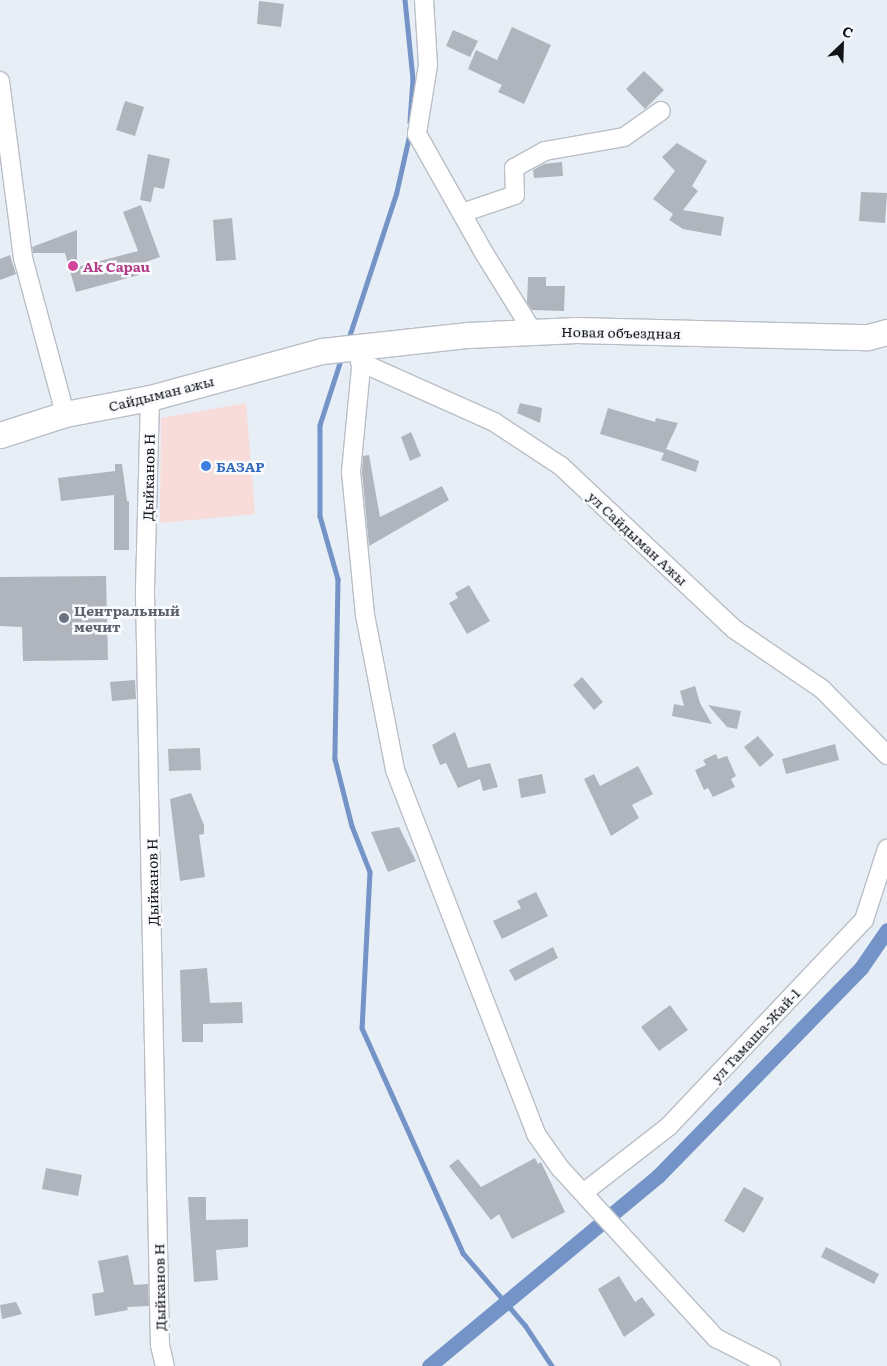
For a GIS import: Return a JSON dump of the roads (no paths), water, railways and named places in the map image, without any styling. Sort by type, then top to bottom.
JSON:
[{"type":"main road","name":"Новая объездная","points":[[360,352],[468,335],[576,330],[868,337],[887,332]]},
{"type":"main road","name":"Сайдыман ажы","points":[[0,435],[65,414],[150,398],[322,351],[360,352]]},
{"type":"street","points":[[424,0],[428,65],[417,134],[462,214],[533,332]]},
{"type":"street","points":[[0,81],[23,258],[65,414]]},
{"type":"street","points":[[462,214],[515,195],[514,168],[545,151],[624,137],[661,111]]},
{"type":"street","points":[[360,352],[350,472],[365,615],[395,770],[536,1134],[560,1168],[716,1338],[770,1366]]},
{"type":"street","name":"ул Сайдыман Ажы","points":[[360,352],[494,422],[561,466],[734,629],[822,689],[887,755]]},
{"type":"street","name":"Дыйканов Н","points":[[150,398],[145,594],[160,1345],[165,1366]]},
{"type":"street","name":"ул Тамаша-Жай-1","points":[[584,1194],[669,1126],[864,920],[887,849]]},
{"type":"waterway","points":[[405,0],[413,79],[410,122]]},
{"type":"waterway","points":[[348,340],[396,194],[410,132]]},
{"type":"waterway","points":[[342,357],[320,425],[320,516],[338,579],[335,759],[352,826],[370,872],[362,1028],[463,1253],[525,1325],[552,1366]]},
{"type":"waterway","points":[[429,1366],[658,1176],[861,968],[887,930]]},
{"type":"place","name":"Ak Capau","points":[[73,266]]},
{"type":"place","name":"БАЗАР","points":[[206,466]]},
{"type":"place","name":"Центральный мечит","points":[[64,618]]}]
